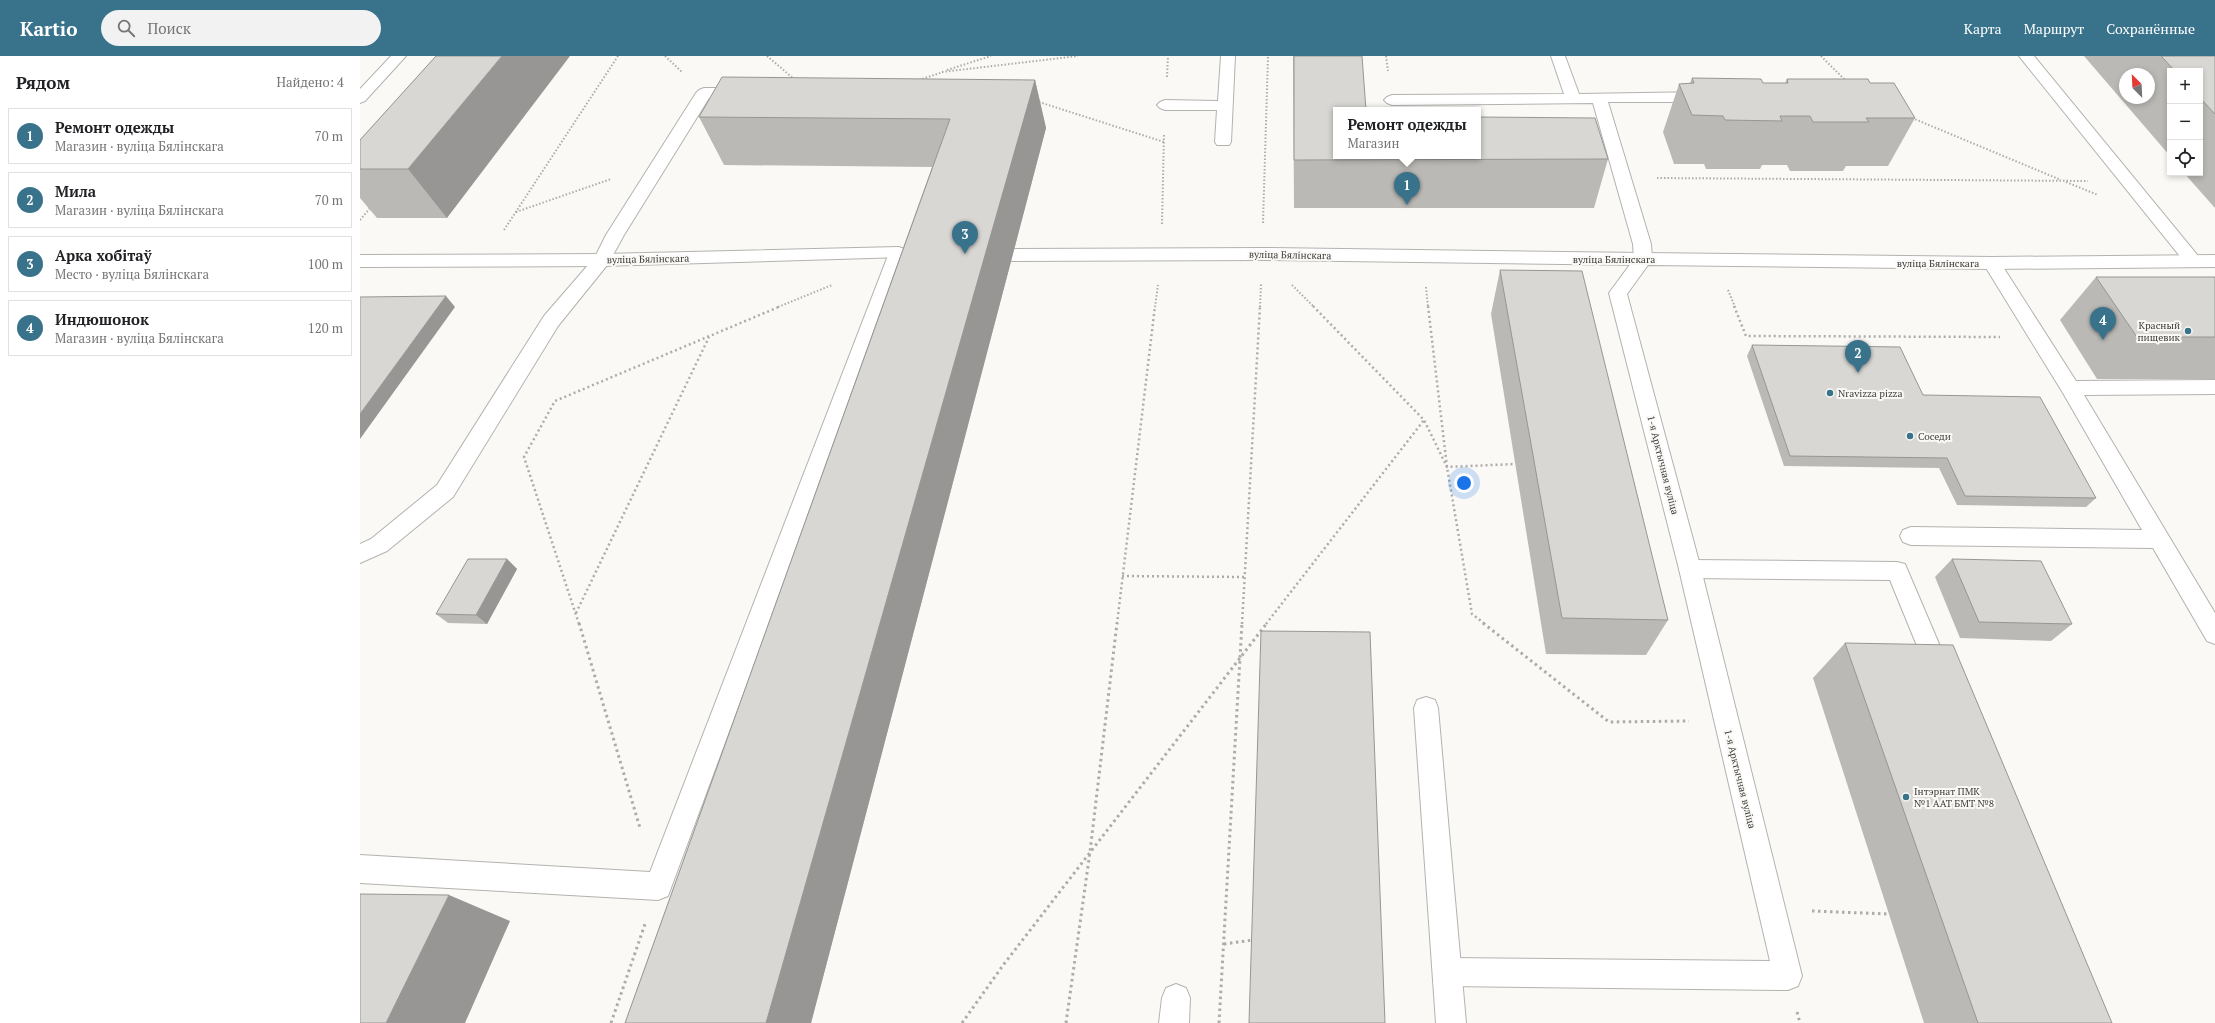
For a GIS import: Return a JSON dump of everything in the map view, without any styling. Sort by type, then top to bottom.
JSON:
[{"type":"street","points":[[360,98],[399,56]]},
{"type":"street","points":[[1224,142],[1228,56]]},
{"type":"street","points":[[1558,56],[1573,97]]},
{"type":"street","points":[[2026,56],[2193,261]]},
{"type":"street","points":[[360,554],[379,545],[445,491],[551,321],[602,260],[615,234],[704,93],[757,93]]},
{"type":"street","points":[[1392,100],[1573,97],[1718,97]]},
{"type":"street","points":[[1599,97],[1624,178],[1642,244],[1643,258]]},
{"type":"street","points":[[1165,105],[1226,106]]},
{"type":"street","name":"вуліца Бялінскага","points":[[360,261],[602,260],[906,253],[658,886]]},
{"type":"street","name":"вуліца Бялінскага","points":[[1012,255],[1263,254],[1992,263],[2215,261]]},
{"type":"street","name":"1-я Арктычная вуліца","points":[[1448,972],[1788,976],[1773,909],[1725,721],[1690,569],[1618,293],[1643,258]]},
{"type":"street","points":[[1992,263],[2070,388],[2160,538],[2215,634]]},
{"type":"street","points":[[2070,388],[2215,387]]},
{"type":"street","points":[[1911,536],[2160,538]]},
{"type":"street","points":[[1690,569],[1897,571],[1949,695]]},
{"type":"street","points":[[1426,708],[1451,1023]]},
{"type":"street","points":[[360,869],[658,886]]},
{"type":"path","points":[[482,260],[516,212],[618,56]]},
{"type":"path","points":[[767,56],[794,80]]},
{"type":"path","points":[[913,82],[991,56]]},
{"type":"path","points":[[942,72],[1078,56]]},
{"type":"path","points":[[1066,1023],[1090,852],[1122,576],[1162,254],[1165,105],[1168,56]]},
{"type":"path","points":[[1219,1023],[1263,254],[1268,56]]},
{"type":"path","points":[[1821,56],[1851,86]]},
{"type":"path","points":[[1039,102],[1164,142]]},
{"type":"path","points":[[1912,118],[2100,196]]},
{"type":"path","points":[[516,212],[661,161]]},
{"type":"path","points":[[1624,178],[2063,180],[2128,182]]},
{"type":"path","points":[[360,220],[376,202]]},
{"type":"path","points":[[1263,254],[1424,420],[1447,467]]},
{"type":"path","points":[[1423,257],[1447,467],[1472,614],[1609,722],[1725,721]]},
{"type":"path","points":[[611,1023],[658,886],[576,614],[524,457],[555,401],[833,284]]},
{"type":"path","points":[[1727,287],[1746,336],[2039,337]]},
{"type":"path","points":[[576,614],[709,336]]},
{"type":"path","points":[[962,1023],[1090,852],[1424,420]]},
{"type":"path","points":[[1447,467],[1515,464]]},
{"type":"path","points":[[1122,576],[1244,577]]},
{"type":"path","points":[[1773,909],[1889,914]]},
{"type":"path","points":[[1224,944],[1254,940]]},
{"type":"building","points":[[436,56],[502,56],[408,169],[360,169],[360,140]]},
{"type":"building","points":[[1294,56],[1362,56],[1366,107],[1333,107],[1333,159],[1481,159],[1481,117],[1595,118],[1608,159],[1294,160]]},
{"type":"building","points":[[2161,56],[2215,56],[2215,114],[2203,101],[2203,68],[2172,68]]},
{"type":"building","points":[[722,77],[1035,80],[766,1023],[625,1023],[950,119],[699,117]]},
{"type":"building","points":[[1692,78],[1761,79],[1763,83],[1788,83],[1787,79],[1868,79],[1870,83],[1894,83],[1915,118],[1866,118],[1869,122],[1813,122],[1810,116],[1780,116],[1782,121],[1725,120],[1723,116],[1692,115],[1679,84],[1694,83]]},
{"type":"building","points":[[1500,270],[1582,271],[1668,620],[1562,618]]},
{"type":"building","points":[[2096,277],[2215,277],[2215,337],[2137,337]]},
{"type":"building","points":[[446,296],[360,414],[360,297]]},
{"type":"building","name":"Соседи","points":[[1752,345],[1900,347],[1923,395],[2040,397],[2096,498],[1965,496],[1947,458],[1790,456]]},
{"type":"building","points":[[468,559],[507,559],[476,615],[436,614]]},
{"type":"building","points":[[1952,559],[2041,561],[2072,624],[1979,622]]},
{"type":"building","points":[[1261,631],[1370,632],[1385,1023],[1249,1023]]},
{"type":"building","points":[[1845,643],[1953,645],[2112,1023],[1978,1023]]},
{"type":"building","points":[[360,894],[449,895],[386,1023],[360,1023]]},
{"type":"place","name":"Ремонт одежды","points":[[1407,205]]},
{"type":"place","name":"Арка хобітаў","points":[[965,254]]},
{"type":"place","name":"Красный пищевик","points":[[2188,331]]},
{"type":"place","name":"Индюшонок","points":[[2103,340]]},
{"type":"place","name":"Мила","points":[[1858,373]]},
{"type":"place","name":"Nravizza pizza","points":[[1830,393]]},
{"type":"place","name":"Соседи","points":[[1910,436]]},
{"type":"place","name":"Інтэрнат ПМК №1 ААТ БМТ №8","points":[[1906,797]]}]
